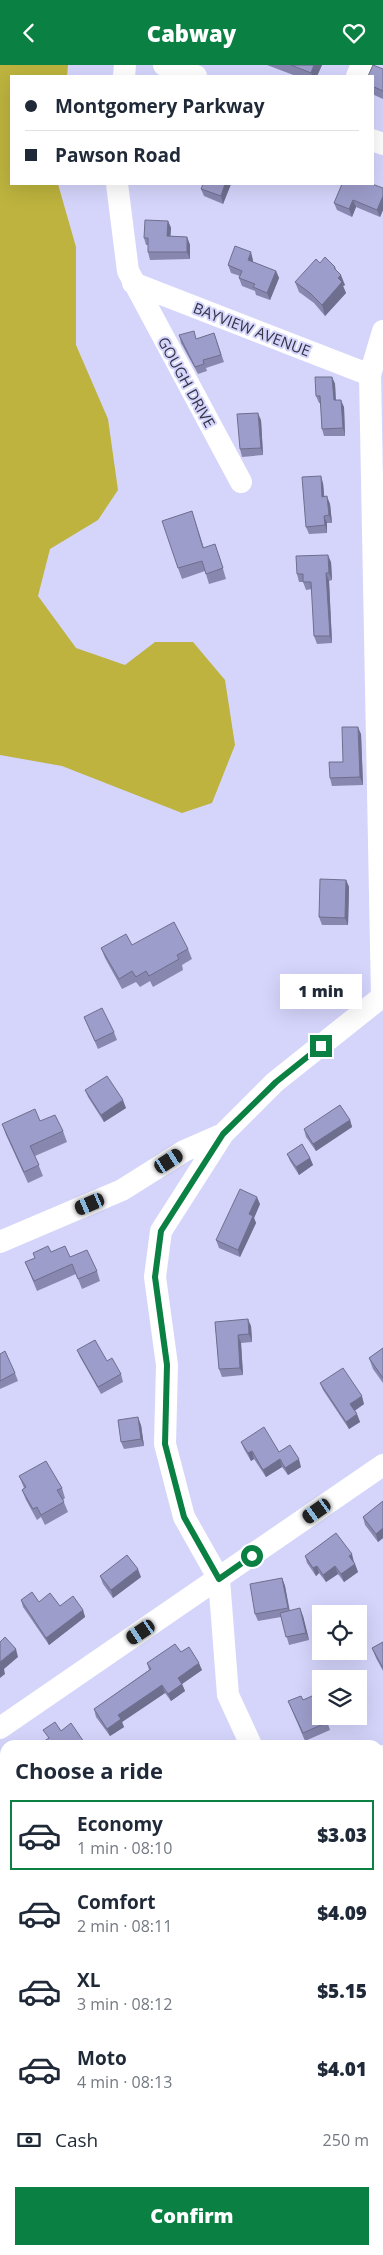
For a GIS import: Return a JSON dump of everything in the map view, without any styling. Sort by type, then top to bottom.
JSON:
[{"type":"street","points":[[164,65],[193,75]]},
{"type":"street","name":"GOUGH DRIVE","points":[[117,185],[128,271],[133,283],[241,482]]},
{"type":"street","name":"BAYVIEW AVENUE","points":[[133,283],[370,375]]},
{"type":"street","points":[[250,1740],[228,1695],[219,1579],[184,1517],[165,1444],[167,1365],[155,1277],[161,1231],[223,1134],[276,1082],[382,997],[370,375],[383,331]]},
{"type":"street","points":[[0,1242],[122,1190],[184,1151],[223,1134]]},
{"type":"street","points":[[0,1728],[383,1465]]},
{"type":"shaded area","points":[[0,65],[68,65],[67,75],[10,75],[10,185],[58,185],[76,247],[76,345],[108,419],[118,490],[98,520],[50,549],[38,596],[76,648],[125,665],[155,642],[193,642],[225,680],[235,745],[212,803],[182,813],[62,766],[0,755]]},
{"type":"building","points":[[291,65],[314,65],[311,73]]},
{"type":"building","points":[[373,65],[383,69],[383,91],[374,87],[374,75],[368,75]]},
{"type":"building","points":[[203,185],[225,185],[221,196],[201,189]]},
{"type":"building","points":[[342,185],[374,185],[383,188],[383,196],[377,210],[353,200],[349,209],[334,203]]},
{"type":"building","points":[[145,220],[168,221],[167,236],[187,237],[187,252],[148,252],[148,238],[144,238]]},
{"type":"building","points":[[235,246],[251,252],[248,260],[276,271],[267,293],[253,287],[255,284],[239,278],[242,271],[228,265]]},
{"type":"building","points":[[325,257],[341,275],[338,278],[342,282],[322,305],[295,282],[316,259],[320,263]]},
{"type":"building","points":[[194,331],[196,339],[214,333],[221,355],[203,360],[204,364],[195,367],[179,335]]},
{"type":"building","points":[[315,377],[332,377],[334,400],[341,400],[343,428],[322,429],[320,396],[316,396]]},
{"type":"building","points":[[258,413],[261,448],[240,449],[237,414]]},
{"type":"building","points":[[321,476],[322,497],[327,496],[329,515],[324,516],[325,525],[306,527],[302,477]]},
{"type":"building","points":[[192,511],[203,548],[215,544],[223,568],[206,574],[202,561],[178,568],[162,521]]},
{"type":"building","points":[[328,555],[329,573],[326,573],[330,636],[314,636],[311,582],[303,582],[303,574],[297,574],[296,556]]},
{"type":"building","points":[[342,727],[358,727],[360,777],[330,778],[329,762],[343,762]]},
{"type":"building","points":[[320,879],[346,880],[345,918],[319,917]]},
{"type":"building","points":[[174,922],[188,949],[177,955],[179,959],[149,976],[146,971],[136,977],[132,971],[119,979],[101,948],[126,934],[132,945]]},
{"type":"building","points":[[102,1008],[114,1032],[95,1041],[84,1017]]},
{"type":"building","points":[[107,1076],[123,1100],[101,1115],[85,1090]]},
{"type":"building","points":[[340,1105],[350,1120],[313,1144],[304,1129]]},
{"type":"building","points":[[35,1109],[40,1121],[55,1115],[63,1131],[30,1146],[39,1165],[24,1172],[2,1124]]},
{"type":"building","points":[[302,1144],[310,1158],[296,1167],[287,1154]]},
{"type":"building","points":[[240,1189],[257,1197],[249,1214],[253,1216],[238,1250],[216,1240]]},
{"type":"building","points":[[48,1246],[51,1252],[65,1246],[70,1257],[87,1250],[97,1271],[78,1279],[72,1264],[34,1281],[25,1262],[35,1258],[33,1253]]},
{"type":"building","points":[[248,1319],[249,1334],[238,1335],[240,1368],[219,1369],[215,1322]]},
{"type":"building","points":[[95,1340],[107,1361],[112,1358],[121,1374],[98,1387],[77,1350]]},
{"type":"building","points":[[383,1348],[383,1378],[369,1358]]},
{"type":"building","points":[[5,1351],[15,1373],[0,1381],[0,1354]]},
{"type":"building","points":[[343,1368],[362,1396],[350,1404],[357,1414],[346,1422],[320,1383]]},
{"type":"building","points":[[138,1417],[141,1439],[121,1442],[118,1420]]},
{"type":"building","points":[[264,1427],[279,1452],[290,1445],[299,1459],[285,1468],[280,1459],[263,1470],[252,1451],[248,1453],[241,1442]]},
{"type":"building","points":[[46,1461],[62,1488],[57,1490],[64,1502],[41,1515],[37,1507],[33,1509],[22,1490],[26,1487],[19,1476]]},
{"type":"building","points":[[383,1501],[383,1528],[376,1534],[363,1517]]},
{"type":"building","points":[[336,1533],[352,1554],[349,1556],[355,1564],[341,1574],[335,1566],[323,1575],[317,1566],[313,1568],[305,1556]]},
{"type":"building","points":[[127,1555],[138,1569],[111,1590],[100,1576]]},
{"type":"building","points":[[282,1578],[288,1608],[255,1614],[250,1584]]},
{"type":"building","points":[[32,1592],[39,1602],[50,1593],[60,1606],[73,1596],[83,1610],[46,1638],[21,1600]]},
{"type":"building","points":[[300,1608],[306,1633],[286,1637],[280,1613]]},
{"type":"building","points":[[5,1637],[16,1649],[0,1662],[0,1642]]},
{"type":"building","points":[[383,1642],[383,1668],[372,1648]]},
{"type":"building","points":[[175,1644],[181,1652],[189,1647],[199,1663],[178,1678],[182,1684],[168,1694],[162,1685],[118,1715],[121,1719],[107,1729],[94,1709],[151,1669],[147,1663]]},
{"type":"building","points":[[301,1696],[303,1700],[312,1696],[312,1725],[321,1725],[303,1733],[288,1701]]},
{"type":"building","points":[[55,1722],[61,1731],[71,1723],[83,1740],[46,1740],[49,1738],[43,1730]]},
{"type":"route","points":[[252,1556],[219,1579],[184,1517],[165,1444],[167,1365],[155,1277],[161,1231],[223,1134],[276,1082],[321,1046]]}]
